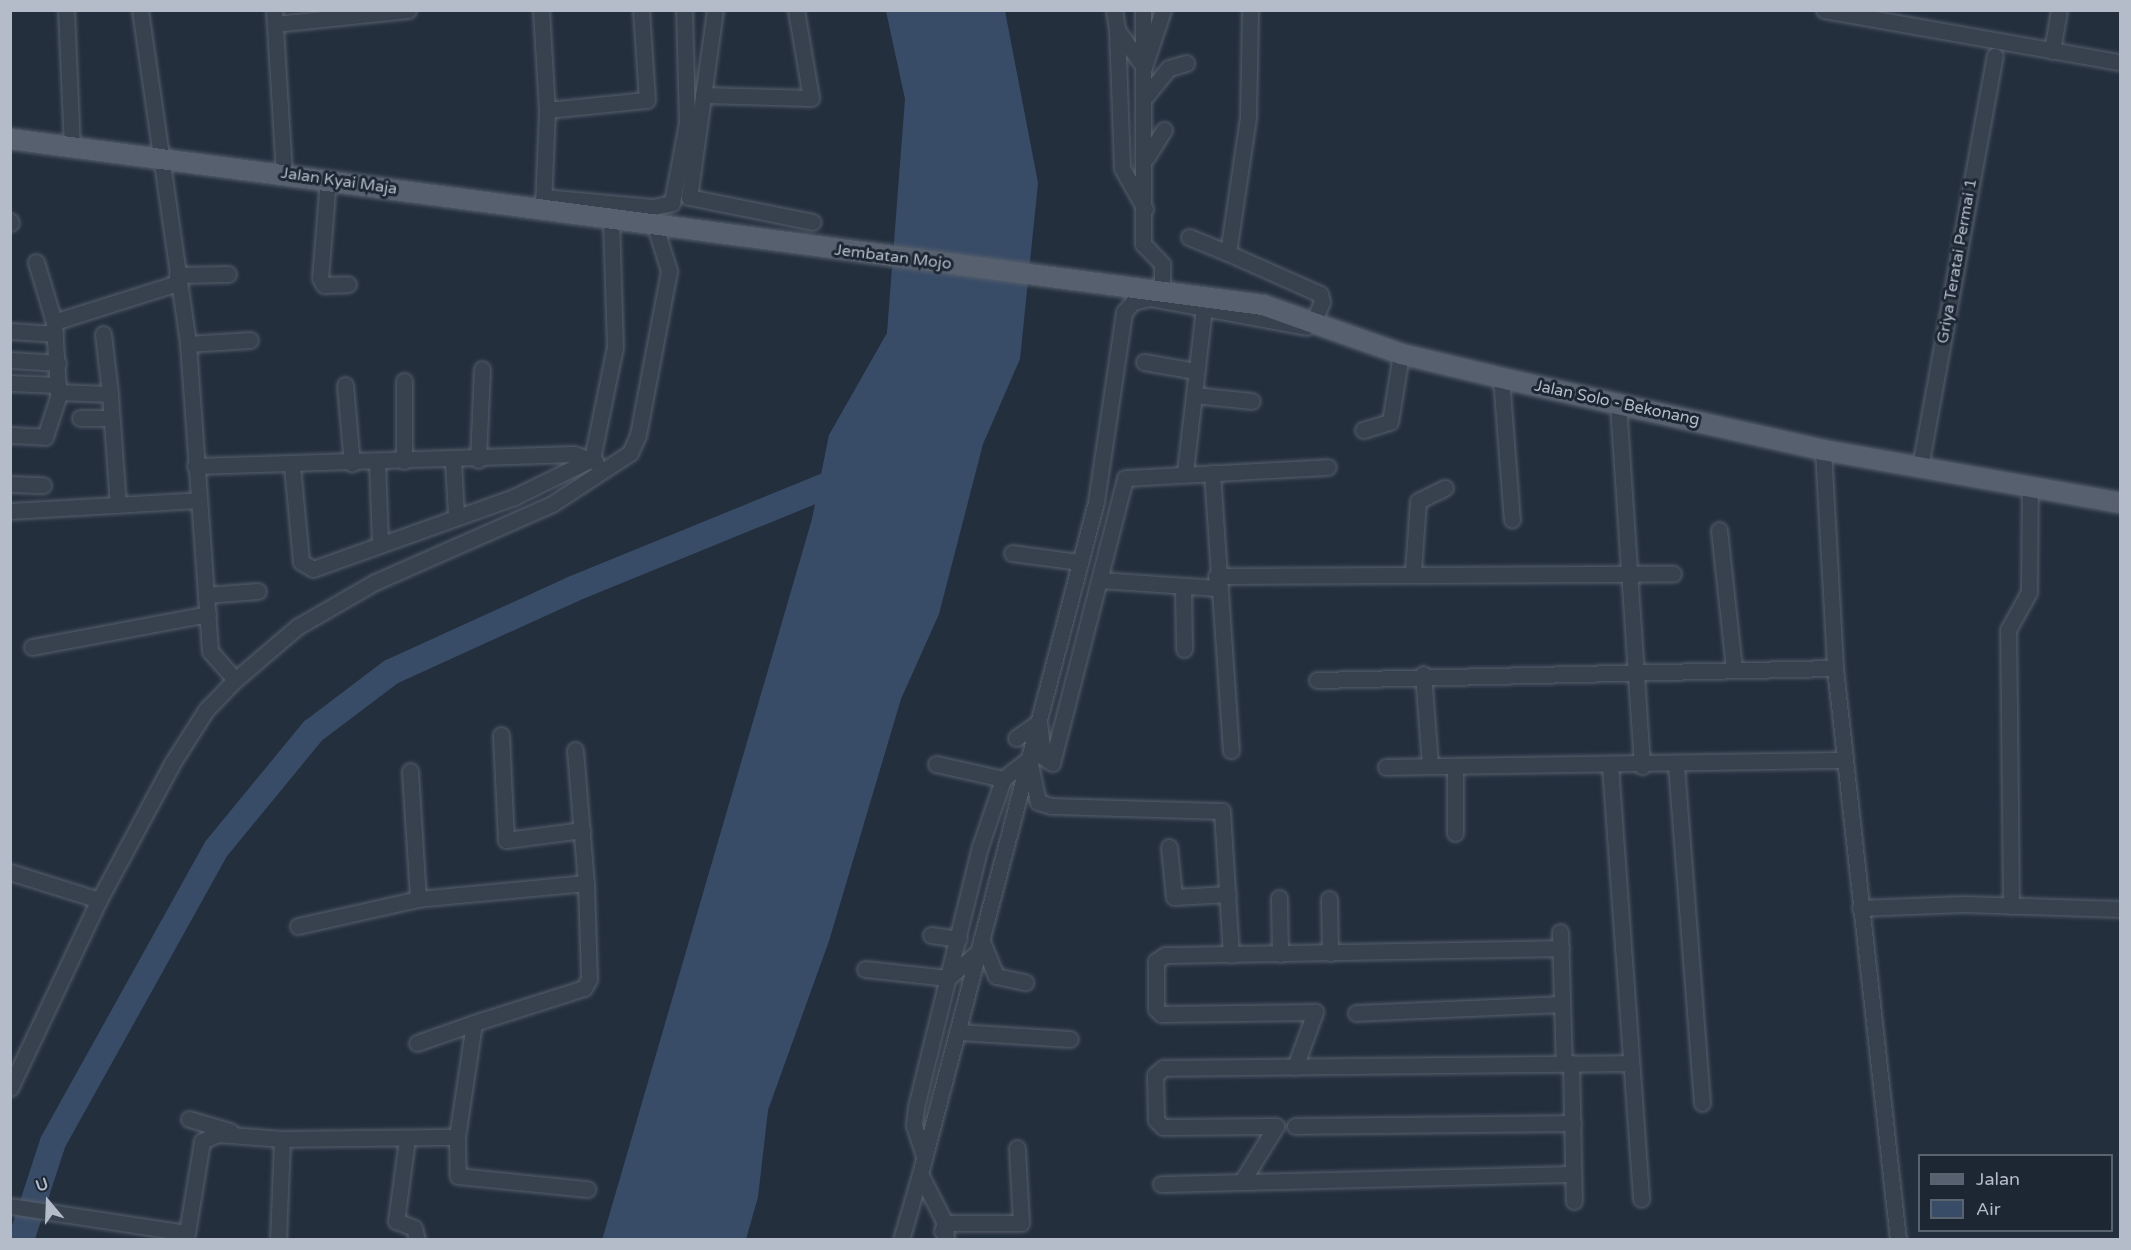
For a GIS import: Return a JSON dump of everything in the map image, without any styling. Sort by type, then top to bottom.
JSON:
[{"type":"main road","name":"Jalan Kyai Maja","points":[[10,140],[543,204],[611,220],[662,227]]},
{"type":"main road","name":"Jembatan Mojo","points":[[662,227],[1119,283]]},
{"type":"main road","name":"Jalan Solo - Bekonang","points":[[1119,283],[1263,305],[1401,354],[1823,450],[2121,503]]},
{"type":"street","points":[[66,10],[72,147]]},
{"type":"street","points":[[140,10],[164,159],[188,344],[195,466],[213,661],[235,680]]},
{"type":"street","points":[[284,174],[275,17],[408,10]]},
{"type":"street","points":[[542,10],[547,110],[543,204],[653,207],[672,203],[687,123],[684,10]]},
{"type":"street","points":[[547,110],[647,100],[641,10]]},
{"type":"street","points":[[715,10],[691,200],[813,222]]},
{"type":"street","points":[[703,95],[811,98],[796,10]]},
{"type":"street","points":[[1114,10],[1117,30],[1122,168],[1147,212]]},
{"type":"street","points":[[1143,10],[1147,157],[1147,212],[1143,244],[1162,264],[1161,290]]},
{"type":"street","points":[[1144,67],[1163,10]]},
{"type":"street","points":[[1228,253],[1248,117],[1250,10]]},
{"type":"street","points":[[1824,10],[2121,62]]},
{"type":"street","points":[[2052,51],[2059,10]]},
{"type":"street","points":[[1117,30],[1144,67]]},
{"type":"street","name":"Griya Teratai Permai 1","points":[[1920,467],[1995,56]]},
{"type":"street","points":[[1146,96],[1169,68],[1186,63]]},
{"type":"street","points":[[1147,157],[1164,130]]},
{"type":"street","points":[[328,179],[321,278],[324,285],[348,284]]},
{"type":"street","points":[[292,466],[303,567],[313,569],[380,542],[551,482],[592,459],[615,347],[611,220]]},
{"type":"street","points":[[10,1088],[99,900],[173,762],[206,710],[235,680],[297,627],[375,582],[552,504],[608,471],[630,453],[638,435],[669,271],[662,227]]},
{"type":"street","points":[[1189,237],[1320,294],[1322,302],[1313,322]]},
{"type":"street","points":[[10,435],[47,435],[58,389],[55,328],[36,262]]},
{"type":"street","points":[[10,331],[55,328],[178,279],[228,274]]},
{"type":"street","points":[[901,1239],[959,1032],[979,946],[1096,502],[1124,312],[1140,299],[1334,329]]},
{"type":"street","points":[[1185,472],[1204,308]]},
{"type":"street","points":[[104,334],[118,505]]},
{"type":"street","points":[[188,344],[250,340]]},
{"type":"street","points":[[1363,430],[1390,422],[1401,354]]},
{"type":"street","points":[[10,360],[58,363]]},
{"type":"street","points":[[1144,362],[1196,371]]},
{"type":"street","points":[[478,460],[482,369]]},
{"type":"street","points":[[1501,378],[1512,520]]},
{"type":"street","points":[[404,381],[404,461]]},
{"type":"street","points":[[10,383],[110,394]]},
{"type":"street","points":[[345,385],[352,464]]},
{"type":"street","points":[[1194,395],[1252,402]]},
{"type":"street","points":[[1618,404],[1638,669],[1641,766]]},
{"type":"street","points":[[80,418],[110,418]]},
{"type":"street","points":[[1823,450],[1835,668],[1860,908],[1899,1239]]},
{"type":"street","points":[[195,466],[292,466],[453,461],[567,454],[592,459],[608,471]]},
{"type":"street","points":[[453,461],[456,515]]},
{"type":"street","points":[[377,463],[380,542]]},
{"type":"street","points":[[1039,722],[1043,757],[1050,763],[1125,478],[1185,472],[1212,473],[1328,467]]},
{"type":"street","points":[[1212,473],[1216,582],[1231,750]]},
{"type":"street","points":[[10,484],[43,486]]},
{"type":"street","points":[[2011,906],[2008,630],[2029,592],[2030,485]]},
{"type":"street","points":[[1413,572],[1418,501],[1445,488]]},
{"type":"street","points":[[10,511],[199,500]]},
{"type":"street","points":[[1719,530],[1734,668]]},
{"type":"street","points":[[1012,553],[1079,562]]},
{"type":"street","points":[[1100,580],[1183,586],[1216,582],[1413,572],[1673,574]]},
{"type":"street","points":[[1183,586],[1184,650]]},
{"type":"street","points":[[206,596],[258,591]]},
{"type":"street","points":[[32,647],[208,614]]},
{"type":"street","points":[[1317,680],[1424,674],[1638,669],[1835,668]]},
{"type":"street","points":[[1424,674],[1430,766]]},
{"type":"street","points":[[1016,738],[1039,722]]},
{"type":"street","points":[[501,735],[506,840],[582,830]]},
{"type":"street","points":[[417,1043],[588,985],[586,883],[575,750]]},
{"type":"street","points":[[924,1156],[914,1125],[916,1107],[948,978],[1003,779],[1029,759]]},
{"type":"street","points":[[1029,759],[1038,802],[1051,806],[1222,811],[1231,955]]},
{"type":"street","points":[[1386,767],[1641,766],[1844,760]]},
{"type":"street","points":[[936,764],[1003,779]]},
{"type":"street","points":[[1610,765],[1641,1200]]},
{"type":"street","points":[[1676,765],[1702,1103]]},
{"type":"street","points":[[1455,766],[1455,833]]},
{"type":"street","points":[[410,771],[418,899]]},
{"type":"street","points":[[1169,847],[1174,897],[1228,894]]},
{"type":"street","points":[[10,872],[99,900]]},
{"type":"street","points":[[298,926],[418,899],[586,883]]},
{"type":"street","points":[[1279,898],[1280,954]]},
{"type":"street","points":[[1329,899],[1330,953]]},
{"type":"street","points":[[1860,908],[2011,906],[2121,909]]},
{"type":"street","points":[[1560,932],[1562,1004],[1573,1124],[1574,1201]]},
{"type":"street","points":[[931,935],[959,939]]},
{"type":"street","points":[[948,978],[979,946]]},
{"type":"street","points":[[979,946],[996,976],[1025,982]]},
{"type":"street","points":[[1295,1067],[1315,1012],[1158,1011],[1156,961],[1166,956],[1561,948]]},
{"type":"street","points":[[865,969],[948,978]]},
{"type":"street","points":[[1356,1013],[1562,1004]]},
{"type":"street","points":[[474,1023],[457,1137],[458,1176],[587,1189]]},
{"type":"street","points":[[959,1032],[1070,1039]]},
{"type":"street","points":[[1244,1178],[1276,1126],[1163,1127],[1156,1120],[1155,1075],[1163,1068],[1631,1063]]},
{"type":"street","points":[[189,1119],[239,1134],[282,1139]]},
{"type":"street","points":[[1295,1126],[1573,1124]]},
{"type":"street","points":[[10,1206],[187,1236],[202,1142],[218,1134],[282,1139],[457,1137]]},
{"type":"street","points":[[278,1239],[282,1139]]},
{"type":"street","points":[[407,1139],[396,1221],[414,1228],[417,1239]]},
{"type":"street","points":[[942,1218],[1020,1223],[1017,1148]]},
{"type":"street","points":[[920,1174],[942,1218],[946,1239]]},
{"type":"street","points":[[1161,1184],[1244,1178],[1574,1174]]},
{"type":"street","points":[[938,1239],[942,1218]]},
{"type":"water","points":[[886,11],[1005,11],[1038,183],[1020,359],[983,444],[939,614],[901,699],[829,941],[768,1110],[758,1197],[746,1239],[602,1240],[812,519],[829,435],[887,333],[905,99]]},
{"type":"waterway","points":[[21,1240],[53,1142],[216,849],[313,731],[391,672],[573,589],[850,476]]}]
